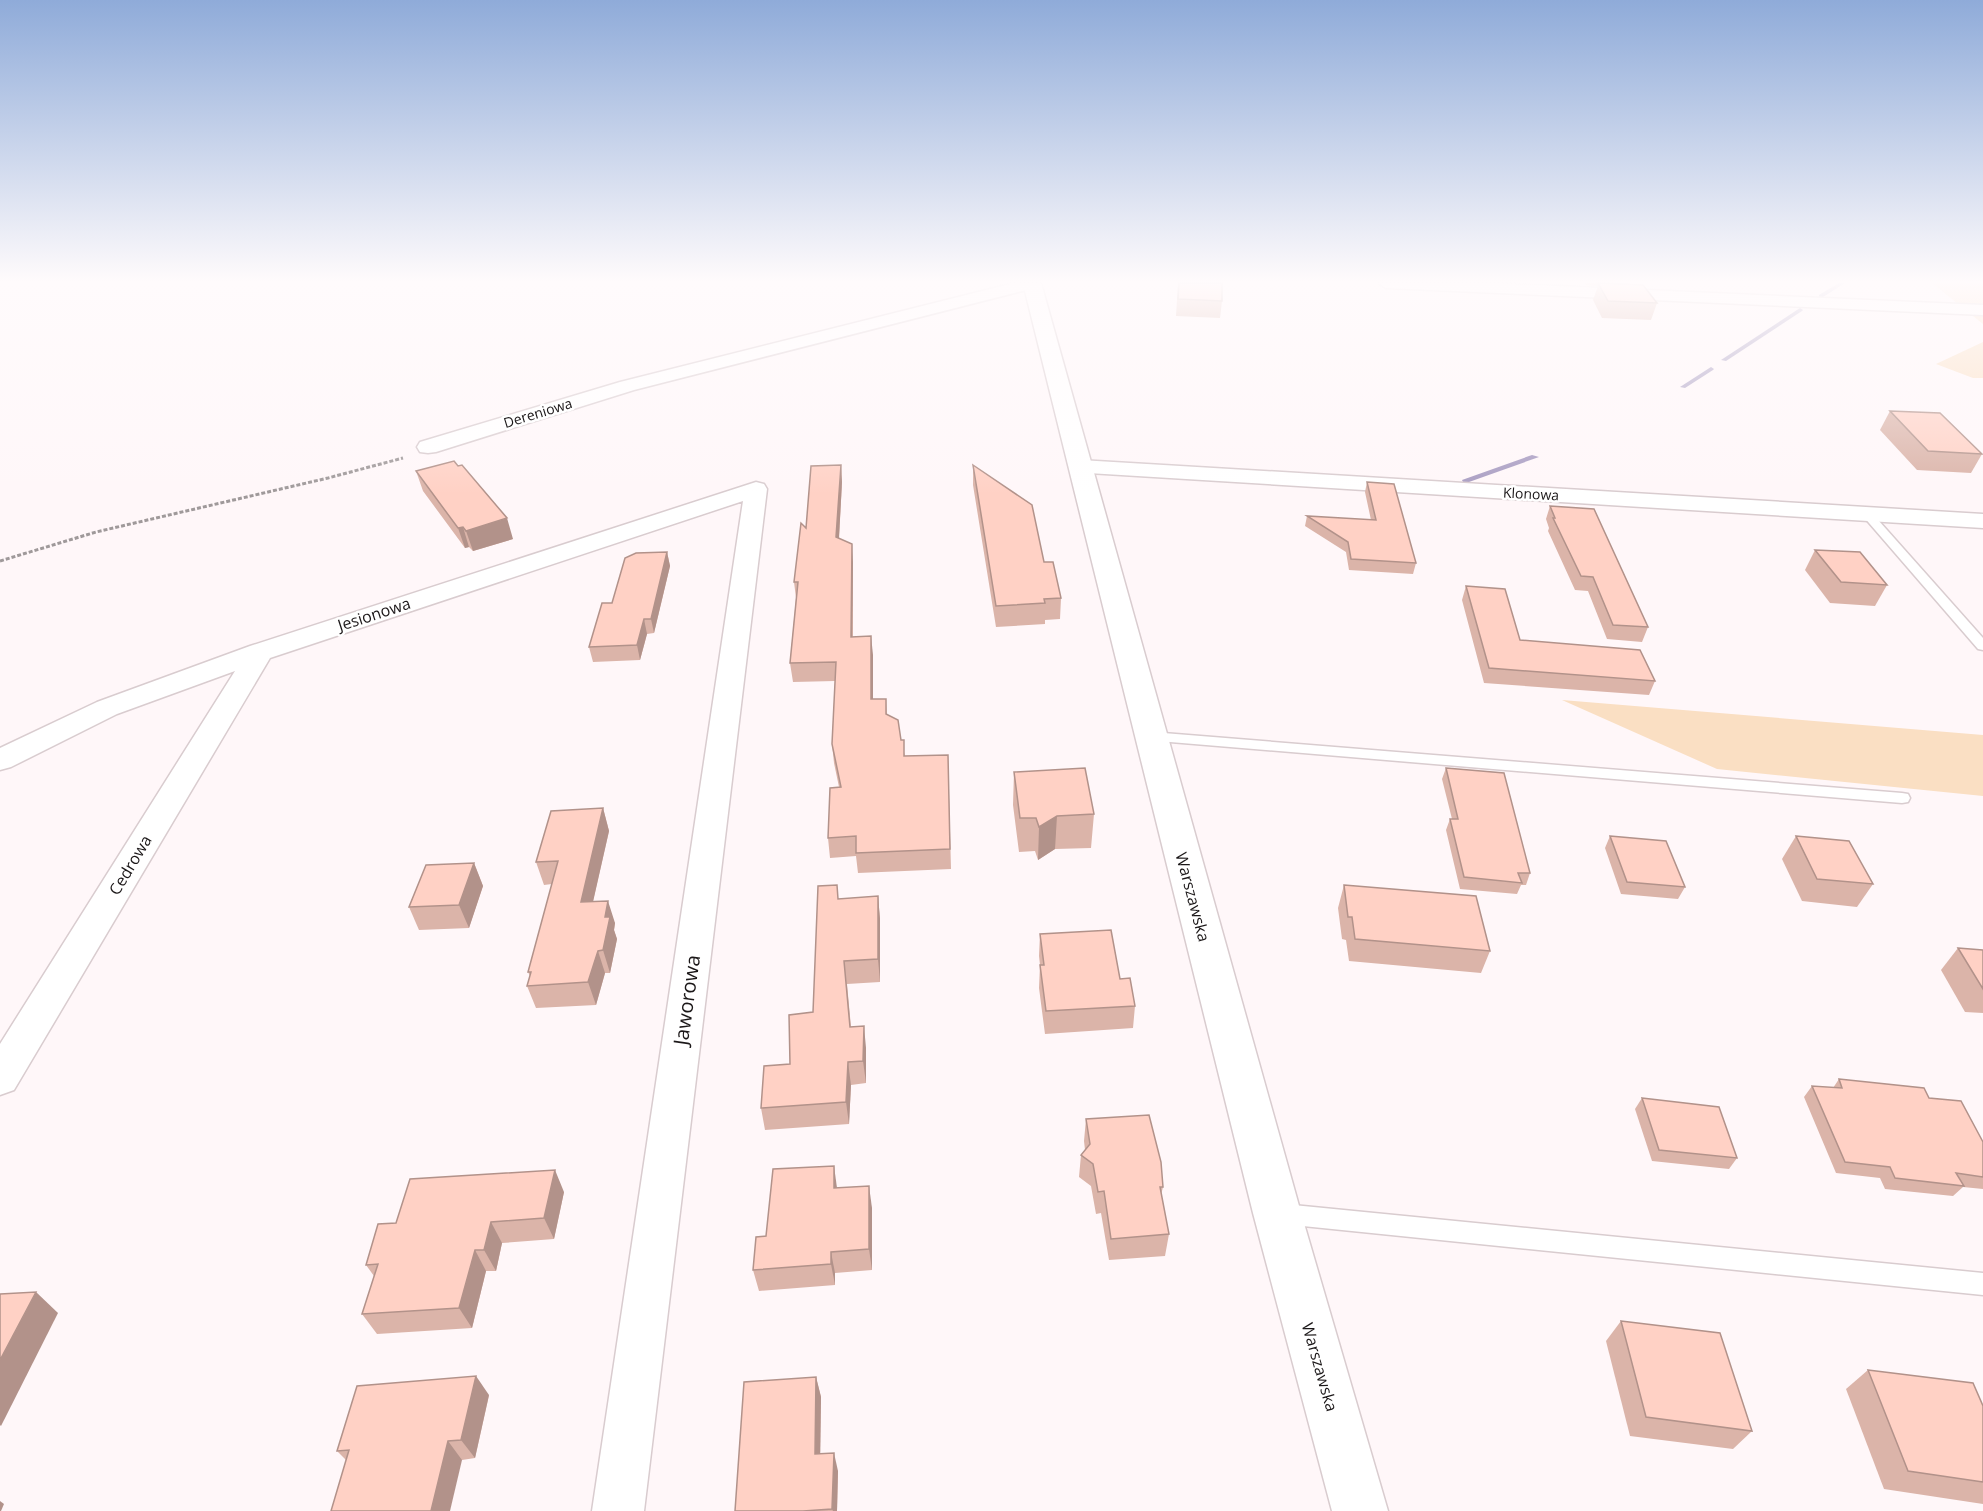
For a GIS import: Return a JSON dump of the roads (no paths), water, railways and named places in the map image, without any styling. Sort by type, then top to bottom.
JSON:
[{"type":"street","name":"Dereniowa","points":[[428,447],[627,386],[755,354]]},
{"type":"street","name":"Warszawska","points":[[1050,354],[1277,1213],[1360,1511]]},
{"type":"street","name":"Klonowa","points":[[1080,467],[1983,521]]},
{"type":"street","name":"Jesionowa","points":[[0,760],[107,708],[260,651],[756,489]]},
{"type":"street","name":"Jaworowa","points":[[618,1511],[756,489]]},
{"type":"street","name":"Cedrowa","points":[[0,1078],[260,651]]},
{"type":"lane","points":[[1867,514],[1983,646]]},
{"type":"lane","points":[[1151,737],[1902,798]]},
{"type":"lane","points":[[1277,1213],[1983,1284]]},
{"type":"waterway","points":[[1724,360],[1734,354]]},
{"type":"waterway","points":[[1683,387],[1711,369]]},
{"type":"waterway","points":[[1466,480],[1535,457]]}]
